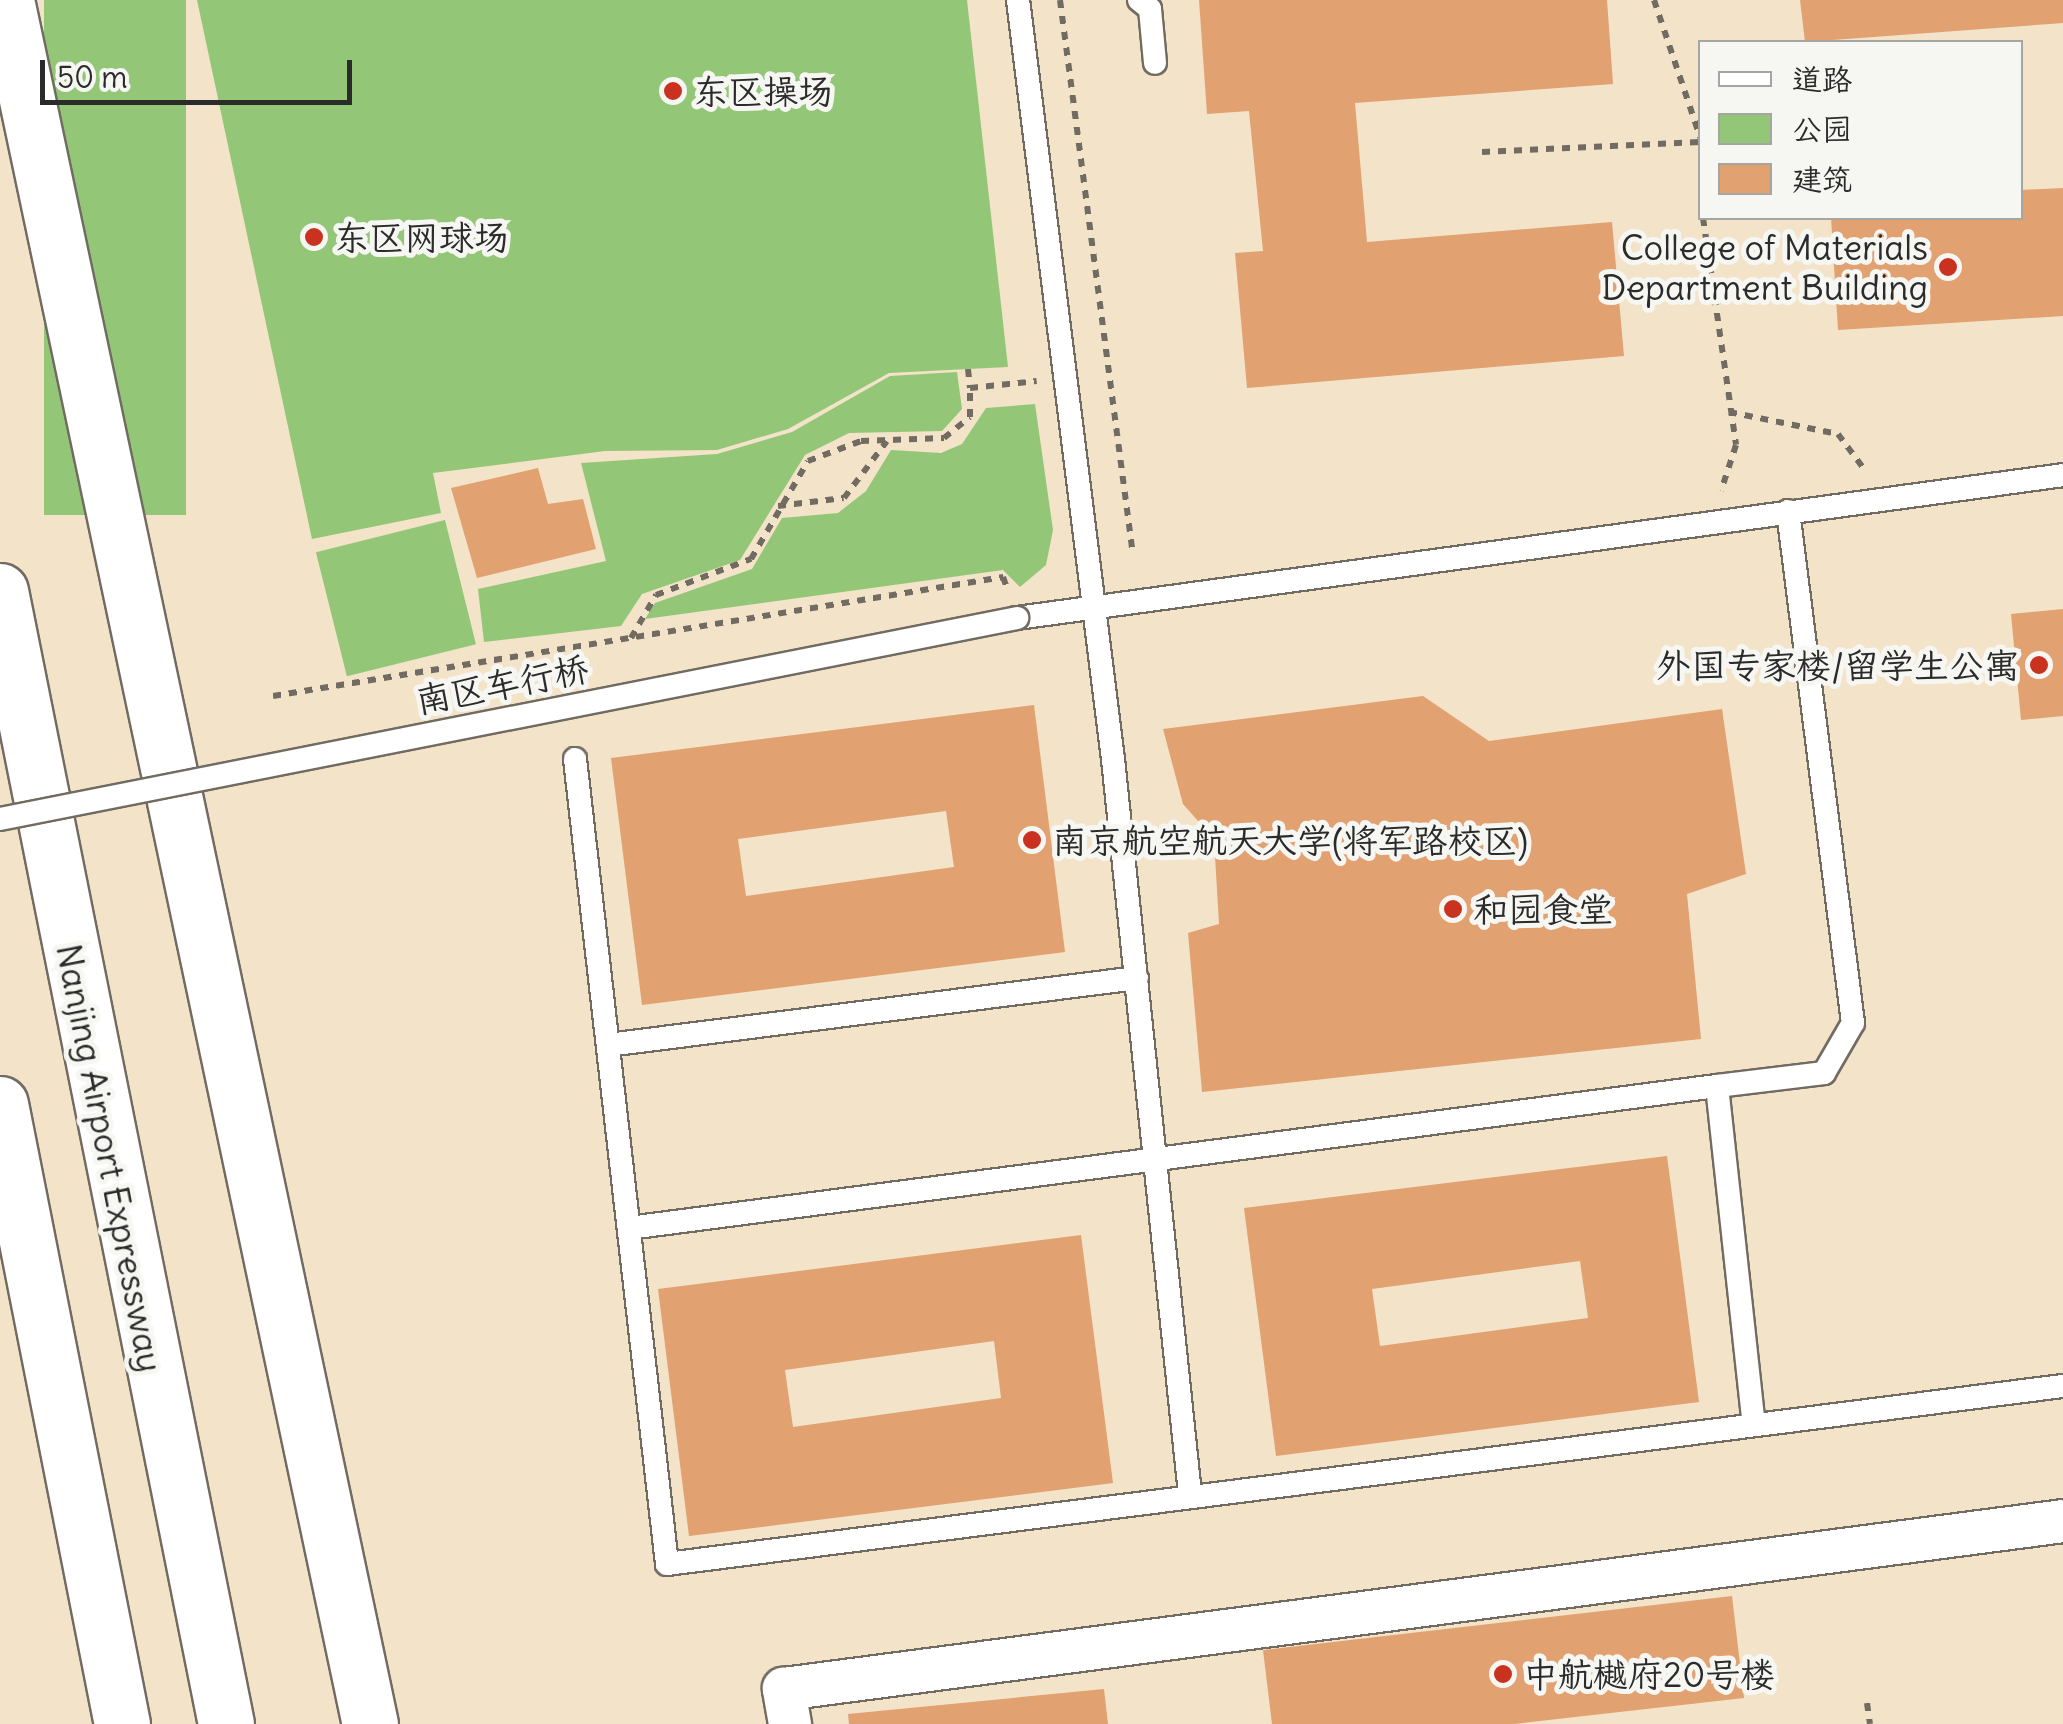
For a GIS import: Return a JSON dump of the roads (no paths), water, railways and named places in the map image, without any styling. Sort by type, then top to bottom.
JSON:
[{"type":"highway","points":[[6,0],[370,1724]]},
{"type":"highway","name":"Nanjing Airport Expressway","points":[[0,591],[226,1724]]},
{"type":"highway","points":[[0,1104],[122,1724]]},
{"type":"street","points":[[790,1724],[784,1689],[2063,1521]]},
{"type":"lane","points":[[1018,0],[1137,978],[1190,1494]]},
{"type":"lane","points":[[1139,0],[1150,9],[1155,63]]},
{"type":"lane","name":"南区车行桥","points":[[0,819],[1092,603],[2063,476]]},
{"type":"lane","points":[[629,1228],[1157,1165],[1824,1072],[1853,1022],[1788,511]]},
{"type":"lane","points":[[576,758],[667,1564],[1753,1420],[2063,1386]]},
{"type":"lane","points":[[608,1046],[1137,978]]},
{"type":"lane","points":[[1717,1086],[1753,1420]]},
{"type":"place","name":"东区操场","points":[[673,91]]},
{"type":"place","name":"东区网球场","points":[[314,237]]},
{"type":"place","name":"College of Materials Department Building","points":[[1948,267]]},
{"type":"place","name":"外国专家楼/留学生公寓","points":[[2039,665]]},
{"type":"place","name":"南京航空航天大学(将军路校区)","points":[[1032,840]]},
{"type":"place","name":"和园食堂","points":[[1453,909]]},
{"type":"place","name":"中航樾府20号楼","points":[[1503,1674]]}]
